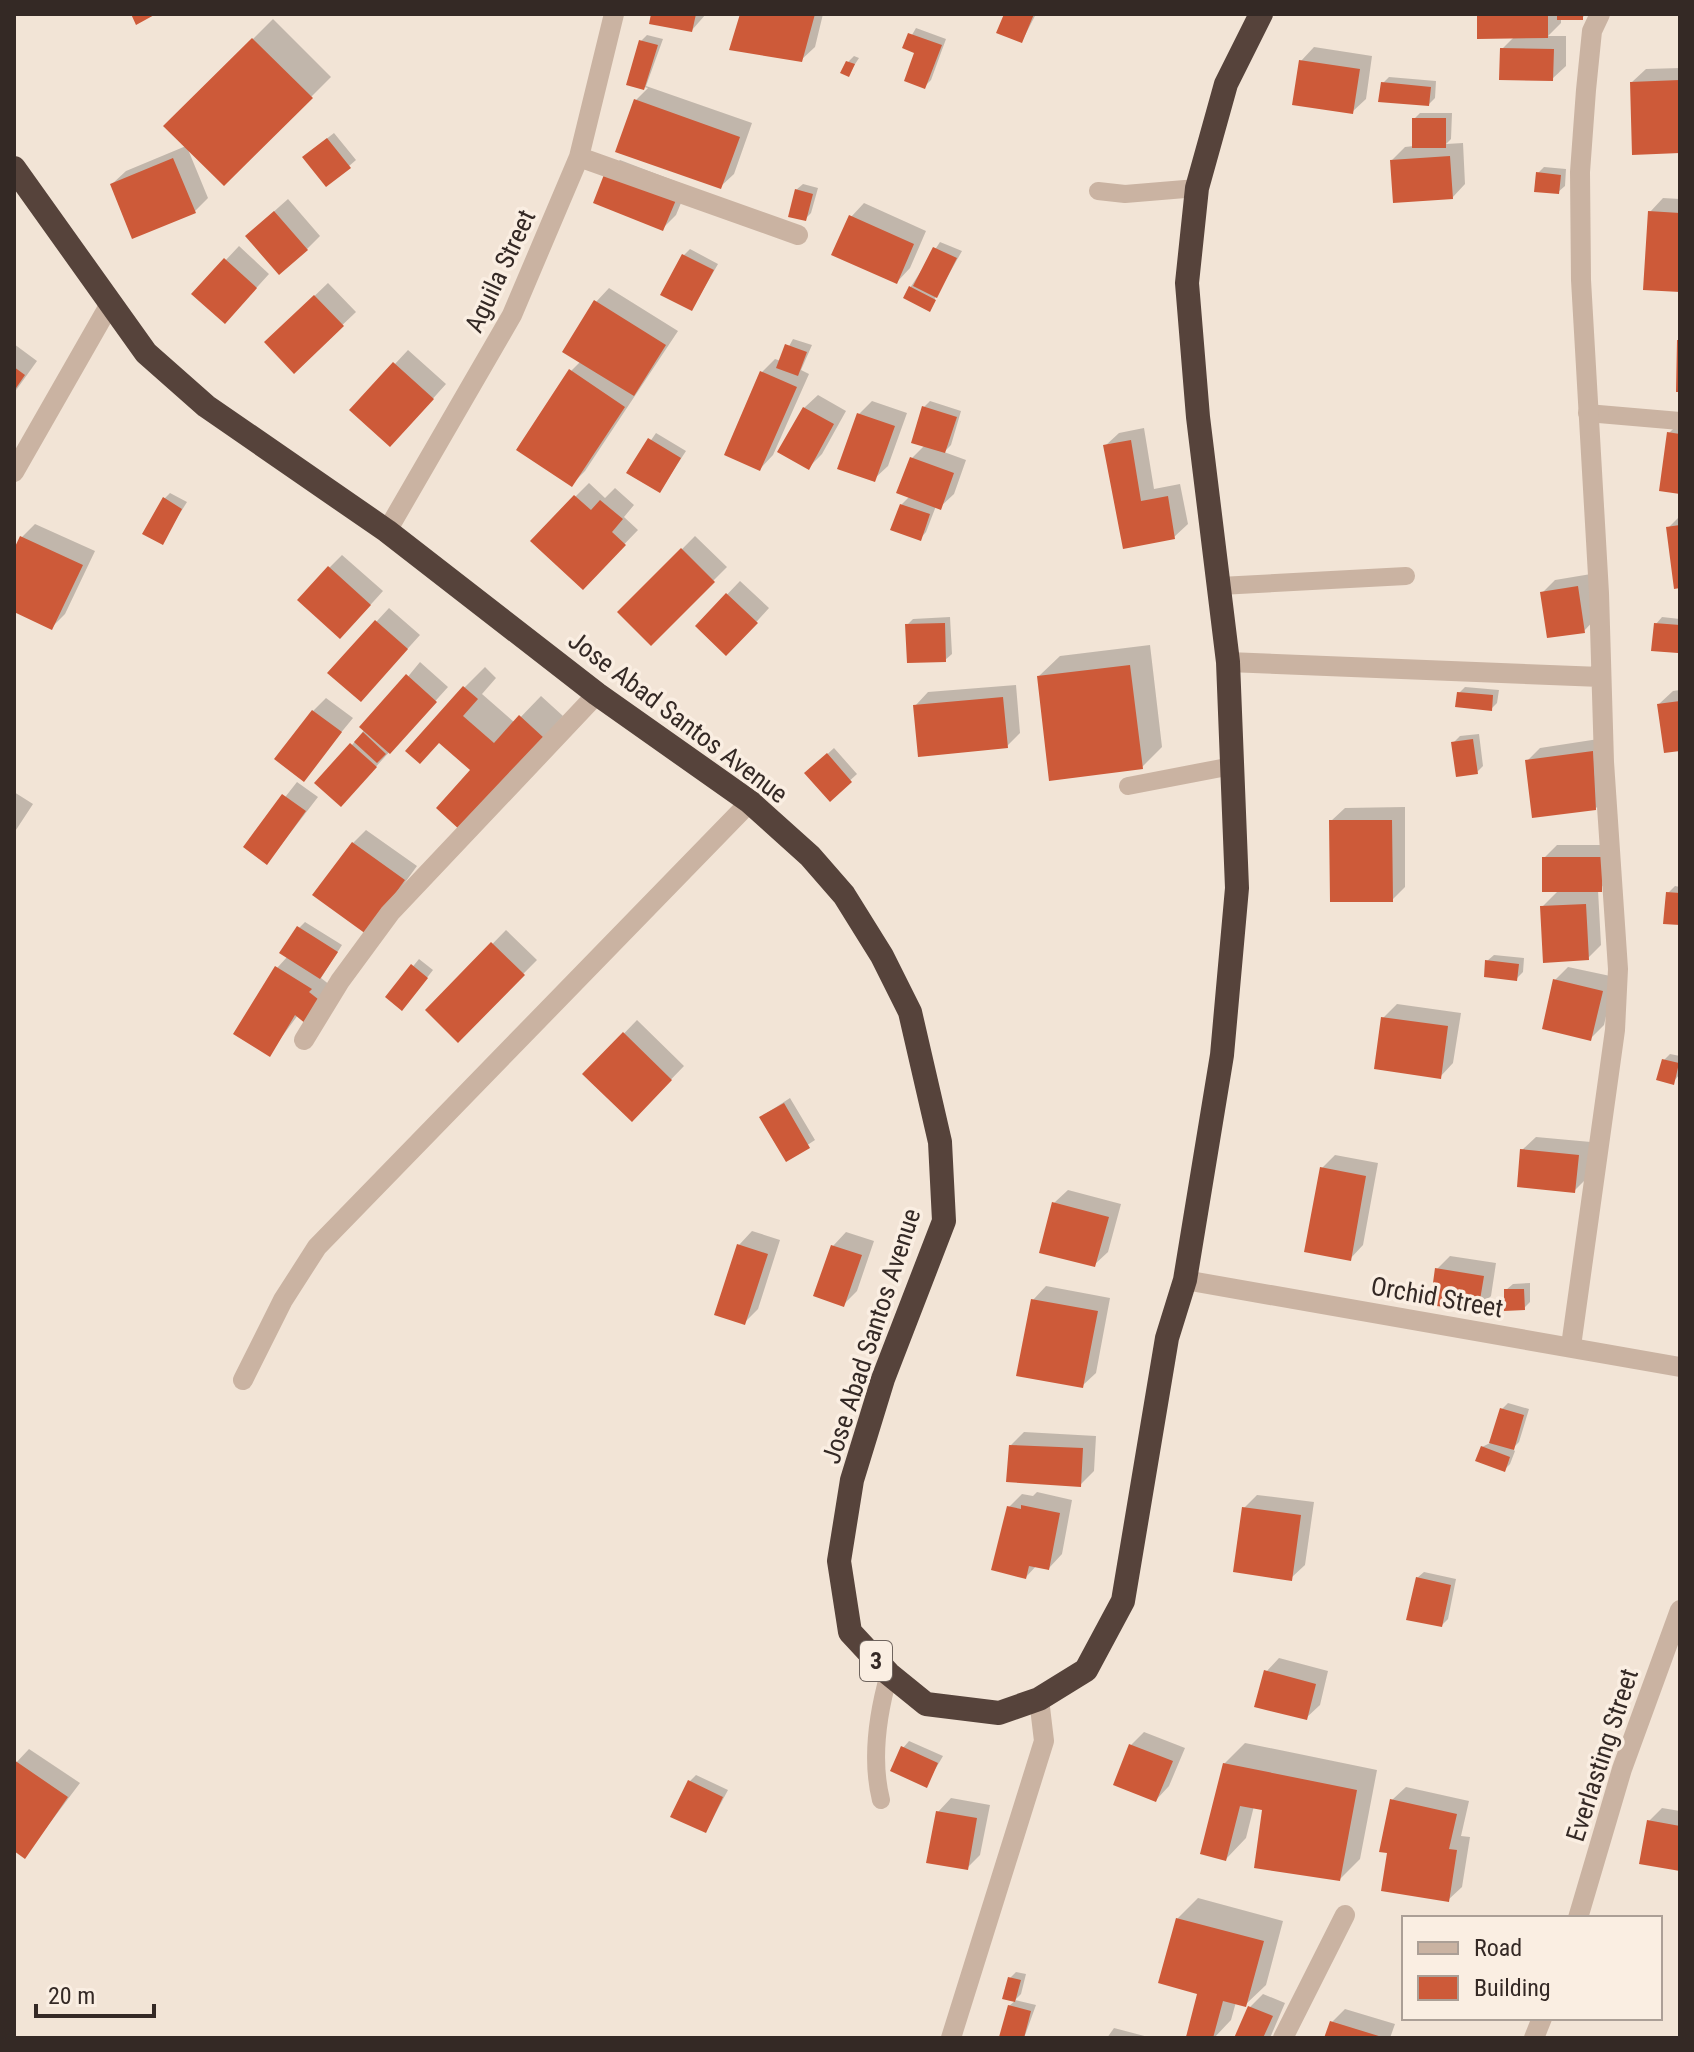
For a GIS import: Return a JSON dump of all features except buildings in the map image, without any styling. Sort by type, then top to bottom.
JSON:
[{"type":"highway","name":"Jose Abad Santos Avenue","points":[[14,168],[146,353],[206,406],[387,531],[597,694],[750,802],[810,856],[844,895],[882,956],[910,1012],[940,1142],[944,1221],[883,1379],[852,1480],[839,1561],[850,1632],[889,1674],[926,1704],[999,1713],[1039,1699],[1086,1670],[1123,1601],[1167,1338],[1185,1280],[1222,1055],[1237,888],[1228,662],[1198,417],[1187,283],[1197,188],[1226,84],[1261,14]]},
{"type":"street","name":"Aguila Street","points":[[387,531],[512,315],[579,157],[614,14]]},
{"type":"street","points":[[1571,1346],[1610,1067],[1617,984],[1587,413],[1580,172],[1592,31],[1600,14]]},
{"type":"street","points":[[579,157],[798,235]]},
{"type":"street","points":[[14,472],[110,304]]},
{"type":"street","points":[[1228,662],[1601,677]]},
{"type":"street","points":[[304,1040],[340,981],[390,913],[597,694]]},
{"type":"street","points":[[243,1380],[283,1300],[317,1247],[750,802]]},
{"type":"street","name":"Orchid Street","points":[[1185,1280],[1680,1367]]},
{"type":"street","name":"Everlasting Street","points":[[1579,1916],[1622,1769],[1674,1640],[1680,1610]]},
{"type":"street","points":[[951,2038],[1044,1741],[1039,1699]]},
{"type":"street","points":[[1283,2038],[1345,1915]]},
{"type":"lane","points":[[1098,191],[1125,194],[1197,188]]},
{"type":"lane","points":[[1587,413],[1680,421]]},
{"type":"lane","points":[[1220,586],[1406,576]]},
{"type":"lane","points":[[1128,786],[1232,766]]},
{"type":"lane","points":[[881,1800],[875,1772],[880,1743],[879,1713],[889,1674]]}]
